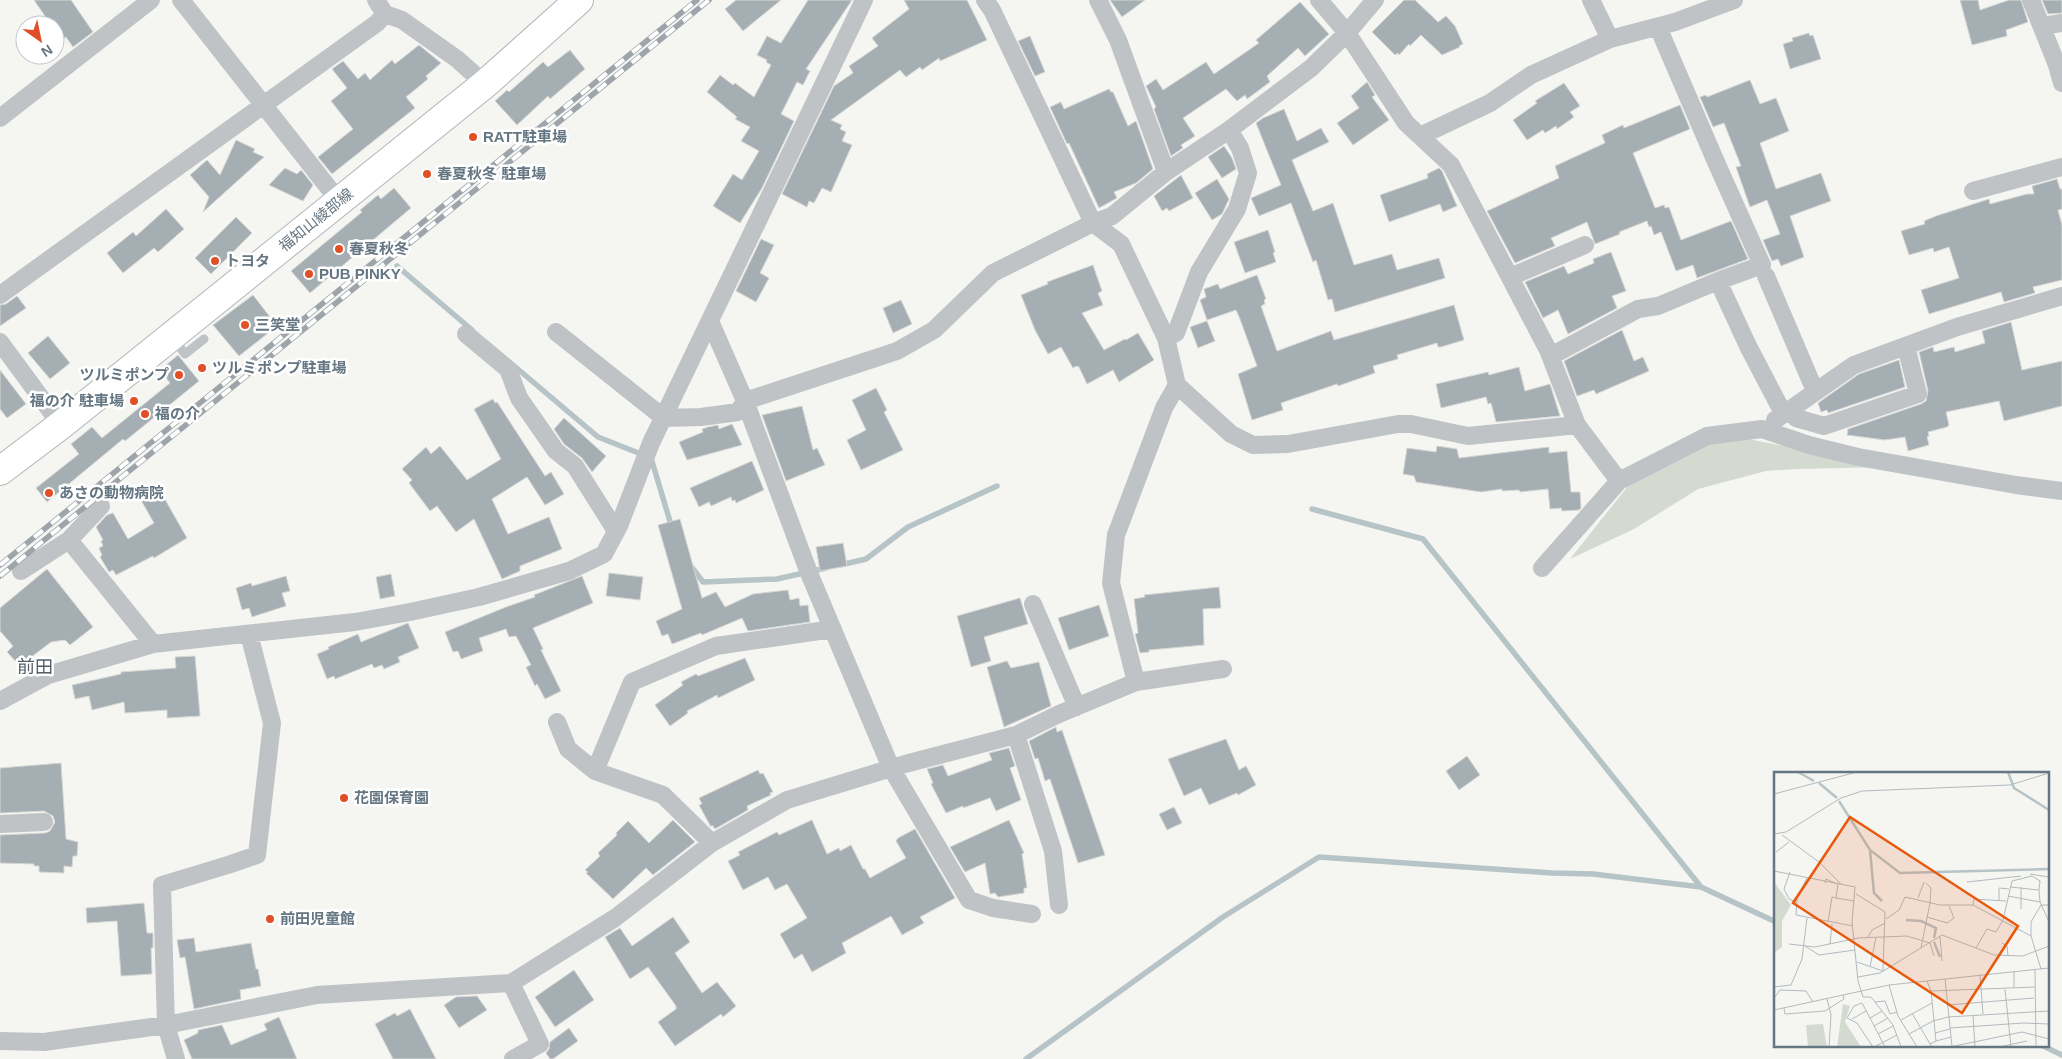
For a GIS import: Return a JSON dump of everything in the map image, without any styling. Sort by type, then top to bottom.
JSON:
[{"type":"main road","name":"福知山綾部線","points":[[0,472],[485,84],[579,0]]},
{"type":"street","points":[[0,118],[151,0]]},
{"type":"street","points":[[181,0],[339,202]]},
{"type":"street","points":[[0,701],[48,675],[153,644],[355,622],[479,598],[569,572],[604,554],[616,531],[648,451],[864,0]]},
{"type":"street","points":[[985,0],[992,10],[1093,223],[1121,244],[1166,338],[1177,385],[1231,434],[1253,445],[1288,444],[1398,424],[1411,424],[1468,436],[1577,425]]},
{"type":"street","points":[[1098,0],[1118,40],[1166,172]]},
{"type":"street","points":[[1319,0],[1347,33],[1406,123],[1451,165],[1550,356],[1577,425],[1619,481]]},
{"type":"street","points":[[556,332],[664,418],[701,417],[738,412],[746,401],[810,382],[897,351],[934,330],[993,273],[1093,223],[1112,216],[1166,172],[1229,130],[1311,68],[1347,33],[1375,0]]},
{"type":"street","points":[[1591,0],[1610,39]]},
{"type":"street","points":[[1420,136],[1490,103],[1530,75],[1610,39],[1658,27],[1734,0]]},
{"type":"street","points":[[2031,0],[2062,83]]},
{"type":"street","points":[[0,295],[262,104],[377,23],[381,7],[457,58],[485,84]]},
{"type":"street","points":[[2042,26],[2062,23]]},
{"type":"street","points":[[1550,356],[1638,309],[1658,306],[1762,265],[1658,27]]},
{"type":"street","points":[[1166,338],[1176,333],[1199,272],[1237,209],[1248,173],[1240,148],[1229,130]]},
{"type":"street","points":[[1973,191],[2062,167]]},
{"type":"street","points":[[1510,277],[1585,245]]},
{"type":"street","points":[[1766,276],[1815,392]]},
{"type":"street","points":[[1718,281],[1748,346],[1787,411],[1796,418],[1824,426],[1918,394],[1906,346]]},
{"type":"street","points":[[1762,429],[1854,365],[1957,327],[2062,296]]},
{"type":"street","points":[[710,321],[746,401],[809,572],[891,768],[969,900],[993,908],[1032,914]]},
{"type":"street","points":[[466,334],[508,369],[520,398],[556,451],[575,466],[616,531]]},
{"type":"street","points":[[0,342],[61,425]]},
{"type":"street","points":[[1136,682],[1111,582],[1116,535],[1161,417],[1177,385]]},
{"type":"street","points":[[1542,568],[1619,481],[1707,436],[1762,429],[1809,445],[1858,457],[2016,485],[2062,491]]},
{"type":"street","points":[[21,571],[68,540],[101,506]]},
{"type":"street","points":[[68,540],[153,644]]},
{"type":"street","points":[[1033,604],[1077,707]]},
{"type":"street","points":[[595,771],[632,682],[716,646],[833,629]]},
{"type":"street","points":[[176,1059],[166,1025],[162,885],[256,855],[272,723],[249,634]]},
{"type":"street","points":[[0,1041],[44,1042],[166,1025],[316,995],[511,983],[615,918],[712,844],[787,800],[891,768],[1016,735],[1136,682],[1223,668]]},
{"type":"street","points":[[557,722],[568,749],[595,771],[663,795],[712,844]]},
{"type":"street","points":[[1016,735],[1053,852],[1058,905]]},
{"type":"street","points":[[0,824],[44,822]]},
{"type":"street","points":[[511,983],[540,1044],[513,1059]]},
{"type":"lane","points":[[171,335],[185,354],[204,340]]},
{"type":"shaded area","points":[[1743,438],[1891,467],[1766,471],[1698,489],[1634,529],[1570,559],[1632,481],[1718,440]]},
{"type":"building","points":[[34,0],[71,0],[93,32],[73,47],[65,38],[65,15],[44,15]]},
{"type":"building","points":[[736,0],[781,0],[743,31],[725,9]]},
{"type":"building","points":[[808,0],[852,0],[806,69],[810,71],[803,85],[797,82],[781,114],[794,121],[762,188],[740,223],[713,206],[733,174],[742,180],[759,151],[741,141],[750,127],[735,119],[737,117],[707,92],[720,75],[754,97],[771,65],[766,62],[767,60],[757,55],[767,36],[781,43]]},
{"type":"building","points":[[904,0],[967,0],[987,40],[940,61],[939,58],[922,70],[920,67],[906,77],[900,70],[831,120],[842,125],[840,129],[846,132],[842,141],[852,145],[831,192],[822,188],[814,203],[809,201],[807,207],[782,194],[834,86],[853,73],[849,66],[878,46],[872,38],[909,9]]},
{"type":"building","points":[[1110,0],[1145,0],[1122,17]]},
{"type":"building","points":[[1404,0],[1415,0],[1438,22],[1446,16],[1455,26],[1463,44],[1442,55],[1421,35],[1399,55],[1398,53],[1395,55],[1372,32]]},
{"type":"building","points":[[1960,0],[1978,0],[1980,10],[2009,0],[2021,0],[2028,22],[2006,30],[2007,36],[1972,45]]},
{"type":"building","points":[[2042,0],[2062,0],[2062,13],[2048,14]]},
{"type":"building","points":[[1300,2],[1329,34],[1305,56],[1298,48],[1267,76],[1270,82],[1247,99],[1245,95],[1237,101],[1226,89],[1183,118],[1195,136],[1181,145],[1183,148],[1171,156],[1154,109],[1156,107],[1146,86],[1156,79],[1163,90],[1206,62],[1214,74],[1259,43],[1256,40]]},
{"type":"building","points":[[1809,33],[1810,36],[1813,35],[1821,59],[1790,69],[1783,44],[1793,41],[1792,38]]},
{"type":"building","points":[[1030,36],[1045,72],[1035,76],[1018,41]]},
{"type":"building","points":[[419,45],[441,63],[426,76],[428,79],[406,97],[415,108],[332,174],[318,157],[353,129],[331,101],[347,88],[332,69],[343,61],[358,79],[365,73],[370,80],[392,60],[395,64]]},
{"type":"building","points":[[570,50],[585,69],[550,99],[548,96],[517,125],[495,101],[507,90],[509,92],[543,62],[548,67]]},
{"type":"building","points":[[1750,80],[1760,104],[1776,98],[1789,131],[1760,143],[1776,189],[1821,173],[1831,201],[1790,216],[1804,257],[1781,266],[1778,259],[1772,261],[1763,240],[1780,234],[1767,200],[1750,207],[1736,167],[1741,166],[1724,123],[1713,127],[1700,97],[1706,95],[1707,97]]},
{"type":"building","points":[[1367,82],[1375,95],[1372,97],[1389,120],[1353,145],[1337,123],[1359,108],[1351,96]]},
{"type":"building","points":[[1564,83],[1580,106],[1570,112],[1574,117],[1557,129],[1556,126],[1545,133],[1543,130],[1527,140],[1513,120],[1537,103],[1535,101]]},
{"type":"building","points":[[1109,89],[1113,92],[1128,126],[1136,121],[1153,169],[1136,183],[1114,192],[1117,198],[1099,208],[1050,107],[1061,102],[1064,109]]},
{"type":"building","points":[[1680,105],[1690,129],[1633,153],[1655,208],[1664,205],[1665,208],[1669,207],[1681,240],[1731,221],[1748,259],[1697,278],[1693,265],[1676,271],[1661,232],[1654,235],[1647,221],[1595,244],[1587,222],[1551,238],[1555,246],[1515,263],[1487,211],[1559,178],[1555,166],[1605,143],[1602,135],[1623,125],[1624,128]]},
{"type":"building","points":[[1284,109],[1297,141],[1321,128],[1329,142],[1292,160],[1313,211],[1333,203],[1354,265],[1392,254],[1397,270],[1439,258],[1445,278],[1335,312],[1332,299],[1328,300],[1316,260],[1313,262],[1291,203],[1259,216],[1251,198],[1281,185],[1256,123]]},
{"type":"building","points":[[236,140],[255,149],[253,152],[264,157],[203,212],[209,197],[190,175],[207,160],[220,175]]},
{"type":"building","points":[[1224,146],[1232,158],[1236,169],[1222,178],[1208,157]]},
{"type":"building","points":[[285,168],[297,174],[301,170],[313,185],[303,201],[269,185]]},
{"type":"building","points":[[1439,168],[1457,206],[1443,212],[1440,204],[1389,222],[1380,195],[1428,178],[1427,174]]},
{"type":"building","points":[[1181,175],[1193,198],[1169,211],[1167,208],[1162,211],[1154,196]]},
{"type":"building","points":[[1217,179],[1229,199],[1222,214],[1212,220],[1195,193]]},
{"type":"building","points":[[2057,179],[2060,189],[2062,189],[2062,209],[2058,210],[2062,225],[2062,280],[2033,287],[2035,293],[2004,302],[2001,292],[1929,314],[1921,290],[1959,278],[1949,247],[1934,252],[1933,248],[1909,255],[1901,231],[1925,224],[1924,221],[1936,216],[1989,199],[1990,204],[2027,194],[2034,194],[2032,186]]},
{"type":"building","points":[[394,188],[411,208],[310,293],[291,271],[362,212],[360,210],[378,195],[381,199]]},
{"type":"building","points":[[166,209],[184,229],[158,252],[154,248],[123,273],[107,253],[133,232],[136,236]]},
{"type":"building","points":[[236,217],[252,233],[211,274],[195,258]]},
{"type":"building","points":[[1268,230],[1276,262],[1245,273],[1234,242]]},
{"type":"building","points":[[761,239],[774,245],[760,273],[769,278],[756,302],[736,291]]},
{"type":"building","points":[[1611,252],[1626,291],[1612,296],[1617,308],[1568,334],[1558,310],[1543,318],[1525,282],[1564,266],[1568,274],[1594,263],[1593,259]]},
{"type":"building","points":[[1093,265],[1102,291],[1098,293],[1103,305],[1082,313],[1104,350],[1138,333],[1154,360],[1119,382],[1113,370],[1087,384],[1079,367],[1073,368],[1061,347],[1048,354],[1035,330],[1021,295],[1048,284],[1047,282]]},
{"type":"building","points":[[1257,275],[1266,299],[1264,300],[1265,304],[1261,306],[1277,351],[1331,331],[1334,340],[1454,305],[1464,340],[1441,347],[1438,347],[1437,343],[1397,355],[1398,359],[1373,366],[1375,373],[1281,403],[1283,410],[1252,420],[1238,374],[1257,366],[1240,319],[1236,310],[1207,320],[1200,300],[1206,297],[1204,289],[1218,284],[1220,289]]},
{"type":"building","name":"三笑堂","points":[[253,295],[277,326],[239,356],[213,325]]},
{"type":"building","points":[[17,296],[26,308],[0,326],[0,305],[6,304]]},
{"type":"building","points":[[901,300],[912,324],[893,333],[883,308]]},
{"type":"building","points":[[1207,321],[1215,341],[1198,348],[1190,327]]},
{"type":"building","points":[[2011,322],[2022,370],[2062,361],[2062,406],[2004,421],[1999,401],[1946,412],[1949,425],[1928,432],[1929,445],[1908,451],[1905,437],[1885,440],[1847,435],[1848,429],[1926,401],[1928,391],[1919,352],[1933,347],[1934,352],[1954,347],[1955,352],[1985,343],[1982,331]]},
{"type":"building","points":[[1622,330],[1634,361],[1643,357],[1649,371],[1596,394],[1594,390],[1577,396],[1564,361]]},
{"type":"building","points":[[48,336],[70,363],[50,379],[28,353]]},
{"type":"building","points":[[178,355],[199,381],[125,441],[123,439],[47,502],[36,488],[79,454],[71,444],[92,427],[102,438],[170,383],[160,370]]},
{"type":"building","points":[[1899,360],[1905,387],[1828,413],[1827,410],[1821,412],[1818,403],[1859,374]]},
{"type":"building","points":[[1519,367],[1525,391],[1550,384],[1560,416],[1496,422],[1491,403],[1488,404],[1486,397],[1441,408],[1436,384],[1488,372],[1489,375]]},
{"type":"building","points":[[0,370],[26,404],[7,418],[0,409]]},
{"type":"building","points":[[876,388],[887,410],[884,412],[903,450],[861,470],[847,440],[866,430],[852,400]]},
{"type":"building","points":[[493,399],[495,403],[497,402],[545,476],[551,472],[564,494],[545,505],[527,477],[492,499],[508,534],[549,517],[562,549],[520,566],[520,571],[502,579],[474,519],[456,532],[437,506],[430,511],[409,483],[412,480],[402,469],[426,447],[431,454],[440,446],[467,480],[501,459],[474,409]]},
{"type":"building","points":[[802,406],[813,450],[817,448],[825,465],[786,481],[762,415]]},
{"type":"building","points":[[564,418],[606,456],[592,472],[582,458],[564,444],[554,429]]},
{"type":"building","points":[[732,424],[742,445],[687,460],[679,442],[703,432],[702,429],[718,425],[719,429]]},
{"type":"building","points":[[1437,446],[1457,449],[1459,458],[1549,447],[1549,453],[1567,451],[1571,492],[1580,492],[1581,508],[1579,510],[1562,511],[1561,508],[1550,509],[1548,489],[1520,492],[1519,490],[1502,491],[1502,489],[1481,492],[1416,482],[1414,476],[1403,474],[1407,448],[1436,452]]},
{"type":"building","points":[[752,461],[764,490],[736,503],[735,500],[732,501],[731,497],[711,506],[709,502],[699,507],[690,488]]},
{"type":"building","points":[[151,487],[153,492],[159,489],[187,538],[154,558],[153,556],[116,575],[113,570],[109,572],[100,557],[102,555],[99,548],[103,546],[101,541],[103,540],[96,527],[107,515],[113,513],[128,539],[154,523],[138,495]]},
{"type":"building","points":[[680,519],[702,598],[716,592],[725,607],[753,594],[788,590],[790,600],[799,598],[800,606],[808,605],[810,622],[748,631],[742,618],[702,635],[701,633],[672,644],[668,634],[662,636],[656,621],[682,609],[658,525]]},
{"type":"building","points":[[843,543],[847,566],[820,571],[816,547]]},
{"type":"building","points":[[47,569],[93,627],[70,645],[65,640],[51,642],[30,658],[18,664],[7,652],[13,646],[0,631],[0,608]]},
{"type":"building","points":[[609,573],[643,577],[640,600],[606,596]]},
{"type":"building","points":[[391,574],[395,596],[380,599],[376,577]]},
{"type":"building","points":[[286,576],[290,591],[282,593],[286,606],[252,617],[249,608],[242,610],[236,588],[251,583],[252,586]]},
{"type":"building","points":[[582,576],[593,603],[533,628],[543,649],[541,650],[561,691],[545,699],[537,684],[535,686],[526,667],[531,665],[516,636],[509,637],[506,629],[479,638],[483,651],[461,659],[458,651],[453,652],[445,632],[535,597],[534,595]]},
{"type":"building","points":[[1219,587],[1221,608],[1203,609],[1204,645],[1149,650],[1149,652],[1140,653],[1135,634],[1138,633],[1134,599],[1145,597],[1144,595]]},
{"type":"building","points":[[1020,598],[1028,624],[984,637],[991,661],[971,667],[957,616]]},
{"type":"building","points":[[1099,605],[1109,636],[1069,650],[1058,618]]},
{"type":"building","points":[[408,623],[419,648],[398,657],[400,662],[384,669],[382,665],[374,668],[372,664],[335,679],[334,676],[327,679],[317,654],[358,634],[361,642]]},
{"type":"building","points":[[195,656],[200,716],[167,718],[167,710],[125,713],[124,702],[92,710],[89,696],[75,699],[72,685],[121,674],[121,672],[176,668],[175,657]]},
{"type":"building","points":[[745,658],[755,680],[718,698],[717,695],[687,711],[688,713],[670,726],[655,705],[683,685],[681,682],[696,674],[698,676]]},
{"type":"building","points":[[1007,661],[1011,668],[1039,662],[1051,706],[1004,727],[987,667]]},
{"type":"building","points":[[1056,727],[1057,732],[1062,730],[1105,855],[1078,863],[1050,779],[1045,781],[1038,758],[1035,759],[1029,741]]},
{"type":"building","points":[[1226,739],[1239,770],[1246,766],[1256,785],[1238,795],[1237,793],[1209,805],[1201,788],[1184,796],[1168,759]]},
{"type":"building","points":[[1009,748],[1015,766],[1010,768],[1021,800],[996,811],[990,798],[946,813],[931,784],[933,783],[927,769],[943,765],[948,776],[992,760],[989,753]]},
{"type":"building","points":[[1467,756],[1480,775],[1459,790],[1446,771]]},
{"type":"building","points":[[61,763],[66,839],[78,842],[77,856],[73,856],[72,867],[64,866],[64,873],[39,872],[39,866],[34,866],[34,864],[0,863],[0,835],[45,833],[50,831],[55,822],[53,816],[44,811],[0,813],[0,768]]},
{"type":"building","points":[[758,770],[760,774],[763,773],[773,792],[770,793],[771,795],[747,806],[748,810],[715,829],[712,825],[711,827],[699,805],[702,804],[699,798]]},
{"type":"building","points":[[1174,807],[1182,823],[1167,830],[1159,814]]},
{"type":"building","points":[[673,820],[695,842],[653,875],[646,868],[613,899],[586,873],[588,872],[585,870],[600,856],[598,853],[617,835],[616,833],[628,821],[649,843]]},
{"type":"building","points":[[812,820],[827,854],[839,848],[840,851],[851,845],[863,869],[865,869],[870,878],[906,858],[896,841],[915,829],[955,898],[920,917],[924,923],[902,935],[891,916],[842,943],[846,953],[812,972],[802,954],[794,959],[780,934],[807,918],[787,884],[775,890],[768,877],[743,890],[728,861],[740,855],[738,852],[777,832],[779,835]]},
{"type":"building","points":[[1009,820],[1024,853],[1022,854],[1027,888],[1024,888],[1024,893],[998,897],[995,893],[990,894],[985,863],[965,872],[950,847]]},
{"type":"building","points":[[144,903],[147,933],[153,933],[153,948],[151,948],[152,974],[121,976],[117,921],[87,923],[86,908]]},
{"type":"building","points":[[673,917],[690,942],[675,953],[702,993],[717,982],[736,1006],[723,1017],[721,1014],[675,1046],[658,1022],[676,1009],[676,1006],[648,967],[630,979],[605,937],[620,928],[632,946]]},
{"type":"building","points":[[194,938],[196,952],[251,943],[261,986],[240,990],[241,999],[194,1009],[185,957],[180,958],[177,940]]},
{"type":"building","points":[[574,970],[594,1000],[555,1027],[535,997]]},
{"type":"building","points":[[477,996],[487,1010],[459,1028],[444,1005],[456,997]]},
{"type":"building","points":[[410,1009],[436,1059],[393,1059],[375,1024],[395,1013],[397,1016]]},
{"type":"building","points":[[279,1017],[297,1059],[192,1059],[184,1040],[198,1033],[198,1030],[222,1025],[231,1045],[267,1030],[264,1024]]},
{"type":"building","points":[[569,1028],[578,1041],[553,1059],[550,1059],[546,1053],[550,1042]]},
{"type":"waterway","points":[[397,266],[472,330]]},
{"type":"waterway","points":[[513,365],[598,437],[651,458],[672,528]]},
{"type":"waterway","points":[[840,565],[866,559],[908,527],[997,486]]},
{"type":"waterway","points":[[1312,509],[1423,539],[1701,887]]},
{"type":"waterway","points":[[690,565],[703,582],[777,579],[826,568]]},
{"type":"waterway","points":[[1026,1059],[1223,917],[1319,857],[1552,873],[1593,874],[1701,887],[1774,921]]},
{"type":"waterway","points":[[2043,1046],[2062,1055]]},
{"type":"railway","points":[[0,565],[697,0]]},
{"type":"railway","points":[[0,576],[709,0]]},
{"type":"place","name":"RATT駐車場","points":[[473,137]]},
{"type":"place","name":"春夏秋冬 駐車場","points":[[427,174]]},
{"type":"place","name":"春夏秋冬","points":[[339,249]]},
{"type":"place","name":"トヨタ","points":[[215,261]]},
{"type":"place","name":"PUB PINKY","points":[[309,274]]},
{"type":"place","name":"三笑堂","points":[[245,325]]},
{"type":"place","name":"ツルミポンプ駐車場","points":[[202,368]]},
{"type":"place","name":"ツルミポンプ","points":[[179,375]]},
{"type":"place","name":"福の介 駐車場","points":[[134,401]]},
{"type":"place","name":"福の介","points":[[145,414]]},
{"type":"place","name":"あさの動物病院","points":[[49,493]]},
{"type":"place","name":"花園保育園","points":[[344,798]]},
{"type":"place","name":"前田児童館","points":[[270,919]]},
{"type":"district","name":"前田","points":[[35,667]]}]
